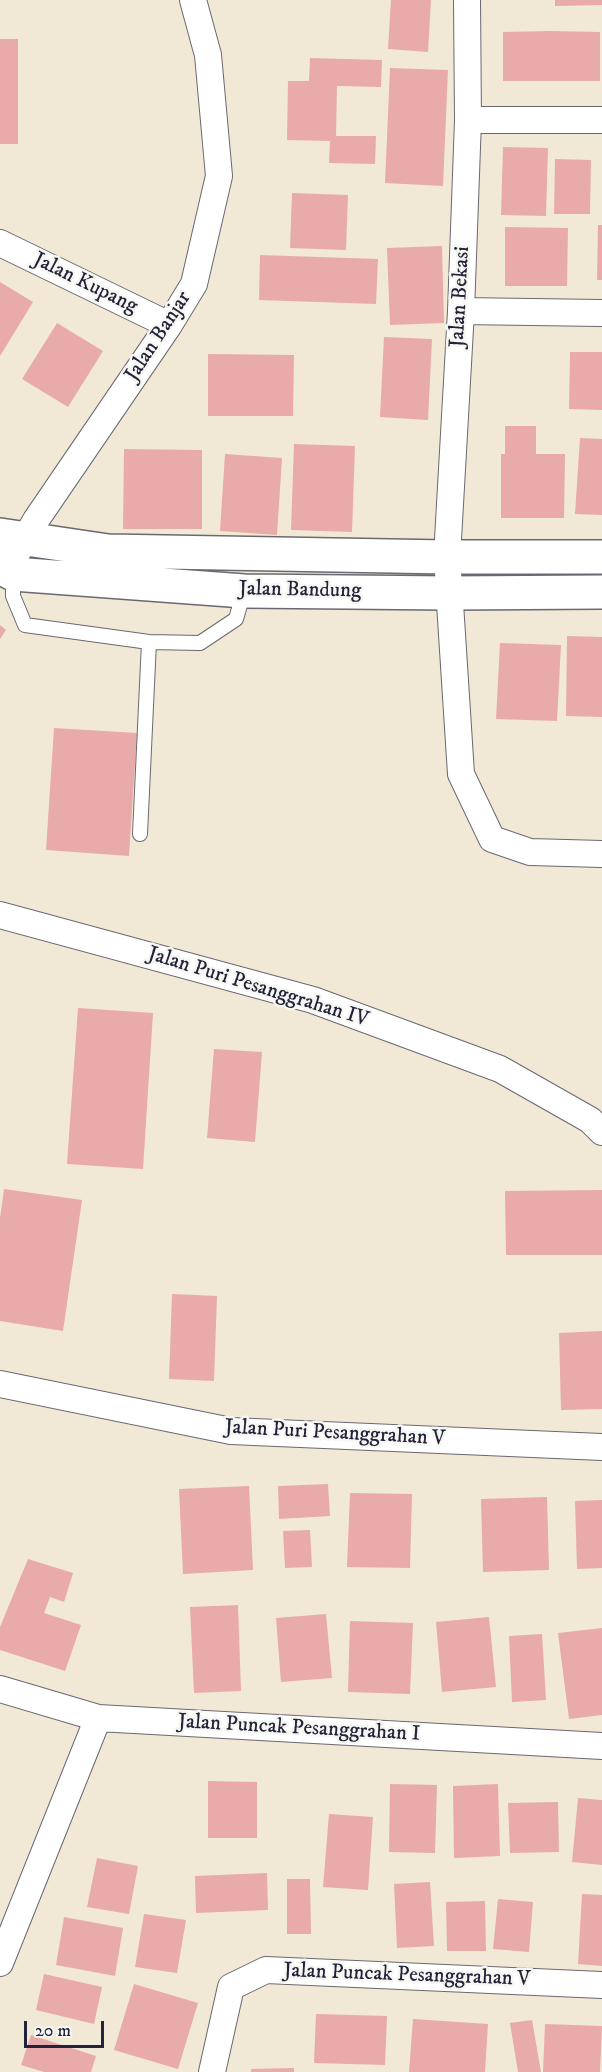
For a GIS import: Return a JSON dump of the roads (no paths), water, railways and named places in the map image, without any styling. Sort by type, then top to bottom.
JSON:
[{"type":"street","name":"Jalan Banjar","points":[[6,571],[13,537],[170,325],[194,284],[219,176],[208,55],[193,0]]},
{"type":"street","name":"Jalan Bekasi","points":[[467,0],[468,120],[461,311],[447,557],[461,774],[492,839],[530,852],[602,854]]},
{"type":"street","points":[[468,120],[602,120]]},
{"type":"street","name":"Jalan Kupang","points":[[0,243],[170,325]]},
{"type":"street","points":[[461,311],[602,313]]},
{"type":"street","name":"Jalan Bandung","points":[[13,537],[108,551],[447,557],[602,557]]},
{"type":"street","name":"Jalan Bandung","points":[[6,571],[244,591],[602,592]]},
{"type":"street","name":"Jalan Puri Pesanggrahan IV","points":[[0,915],[313,1000],[500,1069],[590,1120],[602,1132]]},
{"type":"street","name":"Jalan Puri Pesanggrahan V","points":[[0,1384],[231,1431],[602,1447]]},
{"type":"street","name":"Jalan Puncak Pesanggrahan I","points":[[0,1689],[98,1718],[602,1746]]},
{"type":"street","points":[[0,1963],[98,1718]]},
{"type":"street","name":"Jalan Puncak Pesanggrahan V","points":[[212,2072],[231,1987],[266,1970],[602,1985]]},
{"type":"lane","points":[[6,571],[25,625],[148,642],[200,643],[236,619],[244,591]]},
{"type":"lane","points":[[140,834],[148,642]]}]
